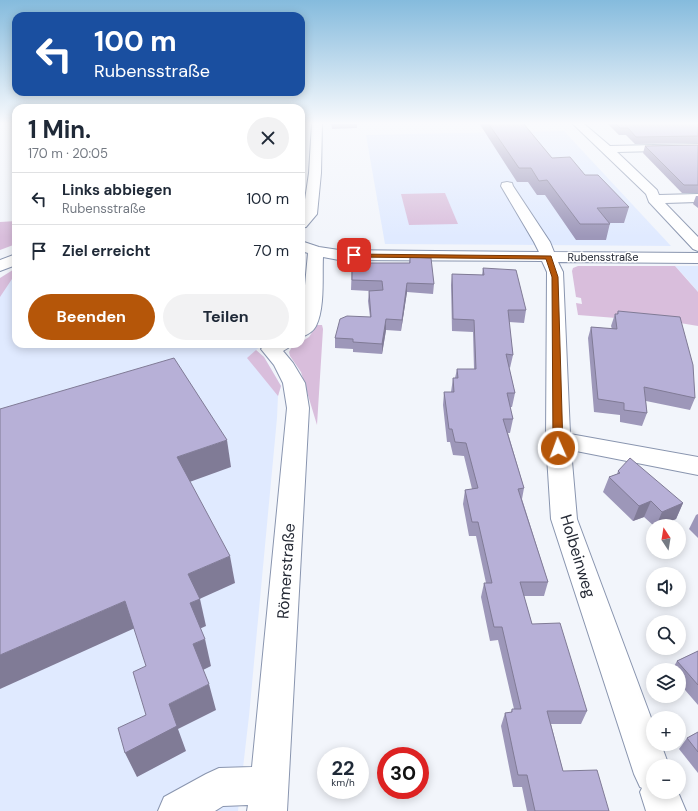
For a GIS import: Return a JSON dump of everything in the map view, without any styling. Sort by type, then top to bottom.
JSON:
[{"type":"street","points":[[305,220],[310,214],[315,161]]},
{"type":"street","points":[[619,161],[652,193],[654,199],[698,246]]},
{"type":"street","name":"Holbeinweg","points":[[507,186],[542,242],[555,277],[558,440],[564,519],[648,759]]},
{"type":"street","points":[[654,199],[698,198]]},
{"type":"street","points":[[305,328],[308,326],[312,307],[308,248]]},
{"type":"street","name":"Rubensstraße","points":[[308,248],[339,255],[698,258]]},
{"type":"street","points":[[0,266],[12,261]]},
{"type":"street","name":"Römerstraße","points":[[268,799],[298,408],[294,383],[283,364],[270,350],[274,348]]},
{"type":"street","points":[[558,440],[698,466]]},
{"type":"street","points":[[178,811],[219,787],[268,799]]},
{"type":"street","points":[[662,799],[666,811]]},
{"type":"shaded area","points":[[371,161],[592,161],[671,246],[385,244]]},
{"type":"shaded area","points":[[445,193],[458,224],[409,225],[401,194]]},
{"type":"shaded area","points":[[12,221],[12,246],[0,250],[0,222]]},
{"type":"shaded area","points":[[578,266],[675,266],[698,292],[698,326],[680,323],[578,315],[576,303],[582,304],[581,298],[576,297],[572,271],[573,268]]},
{"type":"shaded area","points":[[675,266],[698,266],[698,292],[687,279]]},
{"type":"shaded area","points":[[12,270],[12,279],[0,297],[0,278]]},
{"type":"shaded area","points":[[12,276],[12,348],[259,348],[256,350],[264,357],[281,386],[278,396],[249,716],[238,811],[0,811],[0,285]]},
{"type":"shaded area","points":[[317,325],[322,325],[317,425],[301,372],[290,356],[289,352],[291,348],[305,348],[305,340],[309,337]]},
{"type":"shaded area","points":[[256,350],[264,357],[281,386],[278,396],[247,358]]},
{"type":"building","points":[[514,161],[573,161],[585,175],[598,175],[629,207],[597,208],[610,224],[580,224],[547,180],[539,181],[531,168],[519,168]]},
{"type":"building","points":[[660,161],[698,161],[698,185],[684,185]]},
{"type":"building","points":[[410,257],[431,258],[434,284],[407,283],[402,320],[386,319],[382,344],[353,342],[353,339],[335,338],[340,319],[347,316],[371,317],[369,291],[383,290],[382,281],[352,280],[352,263],[410,263]]},
{"type":"building","points":[[483,268],[516,270],[526,310],[508,310],[513,355],[506,354],[515,393],[507,393],[513,419],[503,419],[524,488],[518,489],[548,582],[520,582],[532,624],[560,623],[587,711],[547,711],[563,771],[597,770],[609,811],[535,811],[527,775],[518,775],[505,713],[512,712],[512,709],[521,709],[502,627],[494,627],[484,583],[492,583],[478,522],[472,522],[465,490],[478,488],[466,443],[455,442],[452,429],[449,429],[444,392],[454,392],[453,378],[458,378],[457,369],[476,369],[474,320],[453,319],[452,274],[484,275]]},
{"type":"building","points":[[618,311],[680,317],[693,365],[695,398],[644,387],[647,413],[624,410],[624,403],[598,399],[591,327],[617,329],[615,314],[618,314]]},
{"type":"building","points":[[174,358],[227,440],[177,457],[230,556],[188,574],[200,599],[190,603],[205,639],[193,644],[209,684],[169,704],[177,726],[125,753],[118,728],[146,715],[133,672],[146,666],[125,601],[0,655],[0,409]]},
{"type":"building","points":[[630,458],[683,503],[662,512],[651,501],[639,506],[609,477],[620,473],[618,471]]},
{"type":"building","points":[[698,651],[698,685],[686,671],[686,663],[679,663],[677,661]]},
{"type":"building","points":[[698,732],[698,752],[687,738]]},
{"type":"route","points":[[354,255],[548,257],[555,272],[558,448]]}]
